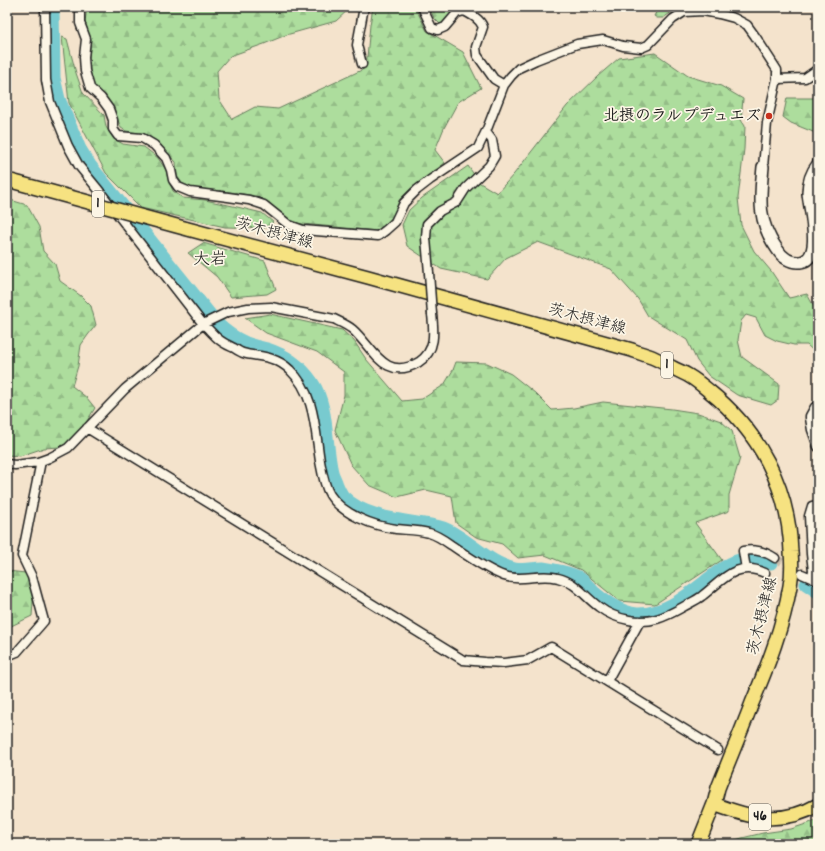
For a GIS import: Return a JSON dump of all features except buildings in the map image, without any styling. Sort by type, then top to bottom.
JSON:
[{"type":"main road","name":"茨木摂津線","points":[[8,182],[82,200],[632,350],[655,358],[689,376],[729,408],[752,436],[770,465],[777,481],[783,499],[790,536],[790,584],[778,635],[767,667],[718,788],[714,804],[698,844]]},
{"type":"main road","name":"46","points":[[714,804],[736,813],[771,818],[792,816],[813,808]]},
{"type":"street","points":[[45,7],[45,62],[46,80],[50,102],[68,146],[79,166],[221,341],[243,353],[272,359],[289,369],[300,381],[308,396],[313,416],[322,474],[326,487],[330,496],[339,505],[349,512],[381,526],[395,529],[428,532],[490,569],[506,576],[518,578],[550,576],[567,581],[581,590],[598,607],[619,618],[640,621],[667,616],[701,597],[733,572],[745,567],[754,568],[765,573]]},
{"type":"street","points":[[80,7],[80,23],[86,39],[84,57],[85,71],[90,88],[101,98],[109,109],[113,120],[113,129],[118,136],[142,138],[154,145],[166,158],[173,180],[178,187],[190,192],[228,196],[249,200],[264,205],[288,225],[303,230],[378,236],[396,222],[404,203],[417,190],[478,148],[486,132],[504,85],[510,76],[519,68],[577,44],[603,40],[623,46],[641,48],[648,45],[673,19],[684,12],[703,11],[719,14],[734,18],[747,25],[777,70],[777,79],[767,124],[760,199],[763,221],[767,233],[776,248],[786,259],[791,261],[805,261],[810,256],[814,245],[808,193],[810,180],[818,164]]},
{"type":"street","points":[[362,64],[357,45],[364,7]]},
{"type":"street","points":[[422,7],[432,28],[438,30],[445,27],[458,13],[464,11],[482,22],[483,27],[476,46],[477,55],[494,79],[504,85]]},
{"type":"street","points":[[777,79],[805,78],[818,69]]},
{"type":"street","points":[[7,464],[15,465],[41,461],[68,448],[125,389],[205,322],[228,312],[248,308],[271,307],[334,319],[352,329],[384,363],[396,368],[406,367],[421,360],[428,353],[432,345],[434,335],[426,238],[427,224],[440,211],[457,202],[466,188],[489,166],[495,156],[492,140],[486,132]]},
{"type":"street","points":[[818,406],[815,407],[810,416],[812,430],[818,447]]},
{"type":"street","points":[[87,428],[463,660],[504,663],[528,660],[551,647],[718,750]]},
{"type":"street","points":[[7,656],[17,652],[44,621],[32,577],[22,556],[41,461]]},
{"type":"street","points":[[802,574],[814,579],[809,516],[812,506],[818,505]]},
{"type":"street","points":[[745,567],[743,551],[748,550],[769,554],[775,558]]},
{"type":"street","points":[[607,681],[640,621]]},
{"type":"green space","points":[[87,7],[349,7],[349,9],[336,21],[286,35],[230,56],[217,71],[219,99],[232,119],[255,107],[278,109],[366,68],[373,7],[415,7],[427,31],[463,52],[481,88],[458,102],[444,128],[435,150],[445,163],[411,188],[399,200],[395,213],[387,223],[377,231],[292,223],[270,204],[256,196],[192,188],[182,183],[177,176],[176,162],[157,142],[145,134],[126,131],[121,128],[114,110],[104,96],[94,86],[90,71],[89,58],[91,40],[85,22]]},
{"type":"green space","points":[[429,7],[461,7],[455,10],[440,24],[434,18]]},
{"type":"green space","points":[[659,7],[679,7],[663,18],[657,18],[654,16]]},
{"type":"green space","points":[[62,37],[67,39],[83,93],[104,115],[106,127],[114,139],[123,144],[144,147],[158,158],[166,170],[173,191],[183,198],[205,200],[262,213],[273,222],[265,228],[225,227],[141,208],[106,173],[69,103]]},
{"type":"green space","points":[[655,53],[688,76],[721,86],[743,99],[741,120],[745,126],[744,149],[738,198],[741,225],[754,251],[771,271],[789,298],[807,294],[818,314],[818,355],[807,345],[794,345],[777,341],[765,335],[756,318],[746,315],[741,321],[738,340],[742,357],[779,384],[778,400],[771,405],[737,395],[709,376],[697,361],[687,340],[648,316],[638,299],[611,269],[538,242],[506,258],[487,279],[441,269],[407,246],[402,225],[409,210],[422,198],[468,166],[480,183],[497,193],[514,174],[567,106],[598,76],[619,58]]},
{"type":"green space","points":[[818,97],[818,134],[791,123],[783,117],[787,98]]},
{"type":"green space","points":[[7,199],[27,205],[39,227],[43,251],[55,264],[60,281],[81,296],[91,306],[96,325],[81,345],[78,366],[72,386],[87,398],[95,408],[77,437],[60,447],[44,448],[20,456],[7,455]]},
{"type":"green space","points":[[203,243],[265,261],[276,289],[267,294],[231,297],[217,277],[188,253]]},
{"type":"green space","points":[[270,314],[342,330],[354,341],[366,359],[402,401],[422,399],[444,385],[456,362],[487,363],[511,374],[535,393],[552,410],[574,408],[603,402],[698,413],[721,421],[732,431],[740,458],[729,495],[729,511],[695,523],[722,560],[655,604],[619,601],[581,570],[545,555],[518,558],[502,544],[476,537],[456,523],[452,496],[426,490],[397,497],[369,485],[351,465],[335,430],[344,395],[344,372],[317,352],[266,333],[245,318]]},
{"type":"green space","points":[[7,571],[35,574],[32,616],[7,628]]},
{"type":"green space","points":[[818,820],[818,844],[727,844],[742,838],[791,829]]},
{"type":"waterway","points":[[53,7],[54,78],[59,99],[80,149],[90,165],[217,323],[234,337],[251,345],[274,351],[287,358],[308,376],[317,392],[324,414],[332,474],[344,497],[361,509],[371,513],[403,521],[433,525],[445,529],[497,562],[506,566],[519,570],[543,568],[561,571],[578,577],[608,603],[619,609],[637,614],[658,611],[668,607],[732,562],[743,559],[751,559],[771,563]]},
{"type":"waterway","points":[[806,584],[818,592]]},
{"type":"tunnel","points":[[775,558],[793,569]]},
{"type":"place","name":"北摂のラルプデュエズ","points":[[769,116]]},
{"type":"district","name":"大岩","points":[[210,261]]}]
